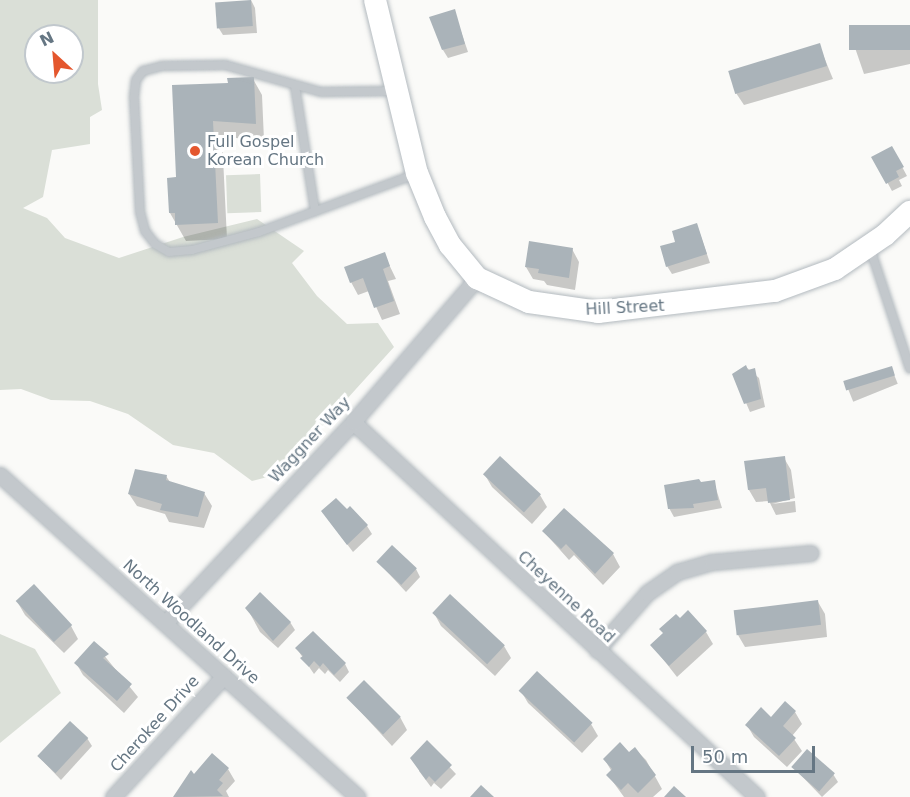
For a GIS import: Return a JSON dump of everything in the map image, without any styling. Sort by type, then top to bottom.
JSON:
[{"type":"street","name":"Hill Street","points":[[375,0],[417,173],[450,245],[477,278],[530,302],[563,309],[633,311],[775,291],[835,269],[870,247],[910,212]]},
{"type":"street","name":"Waggner Way","points":[[165,623],[270,506],[353,422],[477,278]]},
{"type":"street","name":"Cheyenne Road","points":[[353,422],[757,797]]},
{"type":"street","name":"North Woodland Drive","points":[[0,475],[357,797]]},
{"type":"street","points":[[597,650],[647,593],[677,572],[712,562],[811,553]]},
{"type":"street","name":"Cherokee Drive","points":[[113,797],[224,676]]},
{"type":"lane","points":[[398,91],[321,92],[225,65],[162,66],[143,71],[136,80],[134,97],[140,212],[145,231],[155,244],[170,252],[259,232],[417,173]]},
{"type":"lane","points":[[295,86],[315,211]]},
{"type":"lane","points":[[870,247],[910,369]]},
{"type":"shaded area","points":[[0,0],[98,0],[98,84],[102,110],[90,117],[90,144],[52,150],[43,197],[23,208],[47,218],[65,238],[119,258],[183,237],[257,219],[304,251],[292,263],[317,296],[347,324],[378,323],[394,347],[279,474],[252,481],[214,453],[173,445],[128,414],[90,401],[51,400],[21,389],[0,390]]},
{"type":"shaded area","points":[[260,174],[261,212],[227,213],[226,175]]},
{"type":"shaded area","points":[[0,634],[35,649],[61,693],[0,743]]},
{"type":"building","points":[[251,0],[253,26],[217,28],[215,3]]},
{"type":"building","points":[[455,9],[465,44],[442,50],[429,17]]},
{"type":"building","points":[[849,25],[910,25],[910,50],[849,50]]},
{"type":"building","points":[[820,43],[827,66],[735,94],[728,71]]},
{"type":"building","name":"Full Gospel Korean Church","points":[[254,77],[256,124],[213,121],[218,223],[175,225],[175,213],[169,213],[167,178],[176,177],[172,85],[228,83],[227,78]]},
{"type":"building","points":[[892,146],[904,167],[896,171],[899,177],[886,184],[871,157]]},
{"type":"building","points":[[697,223],[707,254],[666,267],[660,246],[675,242],[672,231]]},
{"type":"building","points":[[529,241],[573,248],[569,278],[538,273],[539,269],[525,267]]},
{"type":"building","points":[[385,252],[390,266],[383,269],[394,301],[374,308],[363,278],[350,283],[344,267]]},
{"type":"building","points":[[746,365],[748,370],[755,368],[761,399],[744,404],[732,374]]},
{"type":"building","points":[[892,366],[895,376],[846,390],[843,381]]},
{"type":"building","points":[[500,456],[541,494],[524,512],[483,474]]},
{"type":"building","points":[[785,456],[790,500],[768,503],[766,488],[748,490],[744,461]]},
{"type":"building","points":[[135,469],[167,475],[166,480],[205,492],[198,517],[160,510],[162,504],[128,494]]},
{"type":"building","points":[[699,479],[701,482],[715,480],[718,500],[693,504],[694,508],[668,509],[664,485]]},
{"type":"building","points":[[336,498],[347,509],[350,506],[368,525],[347,545],[321,511]]},
{"type":"building","points":[[564,508],[614,553],[595,574],[566,544],[561,549],[542,531]]},
{"type":"building","points":[[392,545],[417,568],[401,585],[376,562]]},
{"type":"building","points":[[34,584],[72,625],[54,642],[16,601]]},
{"type":"building","points":[[260,592],[291,622],[273,641],[245,608]]},
{"type":"building","points":[[450,594],[505,645],[487,664],[432,613]]},
{"type":"building","points":[[818,600],[821,625],[737,635],[734,610]]},
{"type":"building","points":[[688,610],[707,631],[669,666],[650,645],[663,633],[659,629],[676,614],[680,618]]},
{"type":"building","points":[[313,631],[346,663],[334,675],[323,663],[320,667],[314,661],[309,667],[300,658],[303,656],[295,648]]},
{"type":"building","points":[[94,641],[109,654],[103,658],[132,684],[117,701],[74,663]]},
{"type":"building","points":[[537,671],[593,723],[574,743],[519,691]]},
{"type":"building","points":[[364,680],[401,717],[383,734],[346,698]]},
{"type":"building","points":[[785,701],[796,711],[783,726],[796,738],[779,756],[745,725],[761,707],[771,717]]},
{"type":"building","points":[[70,721],[88,738],[56,773],[37,756]]},
{"type":"building","points":[[427,740],[452,765],[435,782],[429,776],[426,780],[410,758]]},
{"type":"building","points":[[620,742],[629,752],[635,747],[656,775],[638,793],[628,783],[621,790],[606,775],[612,769],[603,759]]},
{"type":"building","points":[[807,749],[835,773],[819,791],[791,767]]},
{"type":"building","points":[[212,753],[229,768],[219,780],[223,783],[217,790],[223,796],[173,797],[191,770],[194,774]]},
{"type":"building","points":[[481,785],[494,797],[470,797]]},
{"type":"building","points":[[674,786],[686,797],[664,797]]},
{"type":"place","name":"Full Gospel Korean Church","points":[[195,151]]}]
